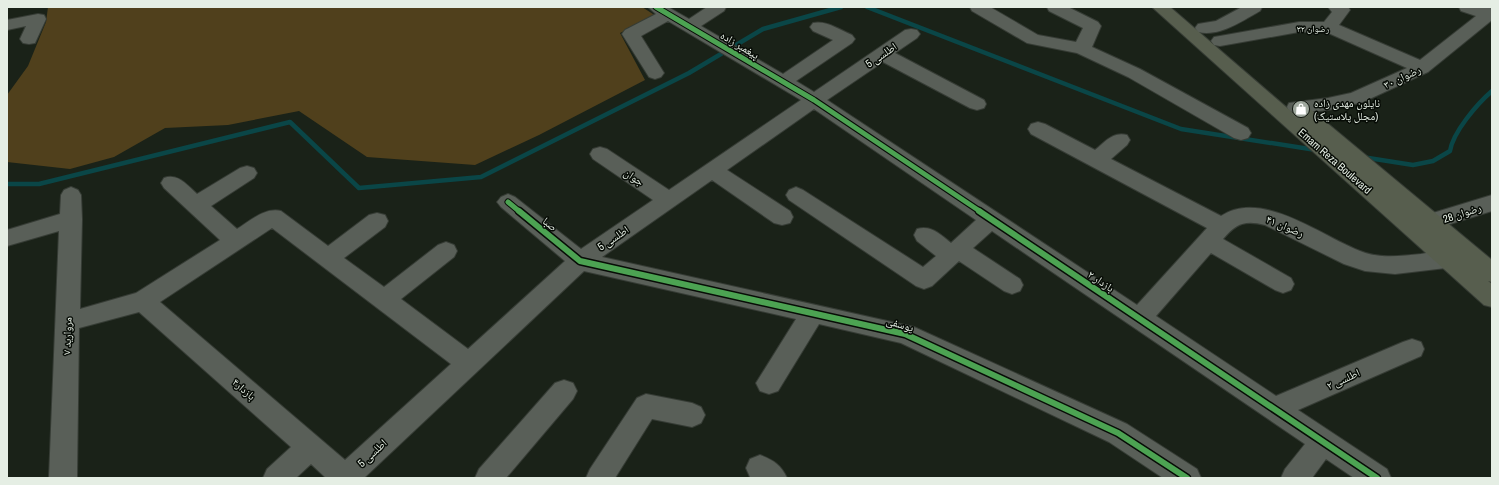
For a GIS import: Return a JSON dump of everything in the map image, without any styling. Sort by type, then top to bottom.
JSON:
[{"type":"main road","name":"Emam Reza Boulevard","points":[[1160,7],[1314,143],[1363,164],[1492,273]]},
{"type":"main road","name":"Emam Reza Boulevard","points":[[1181,7],[1296,107],[1338,153],[1446,259],[1492,298]]},
{"type":"street","points":[[689,26],[718,7]]},
{"type":"street","points":[[978,7],[1033,39],[1082,50],[1134,73],[1241,133]]},
{"type":"street","points":[[1055,7],[1092,26],[1082,50]]},
{"type":"street","points":[[1204,28],[1221,25],[1254,7]]},
{"type":"street","points":[[1329,27],[1342,10],[1336,7]]},
{"type":"street","points":[[1467,7],[1490,14]]},
{"type":"street","points":[[655,72],[631,34],[660,9]]},
{"type":"street","name":"پیغمبر زاده","points":[[660,9],[814,100]]},
{"type":"street","name":"رضوان ۳۰","points":[[1296,107],[1328,104],[1356,98],[1422,68],[1490,14]]},
{"type":"street","points":[[7,25],[38,19],[30,39]]},
{"type":"street","points":[[783,82],[846,39],[819,27]]},
{"type":"street","name":"رضوان ۳۲","points":[[1220,42],[1299,28],[1329,27],[1422,68]]},
{"type":"street","name":"اطلسی 5","points":[[345,478],[580,261],[911,34]]},
{"type":"street","points":[[882,54],[978,104]]},
{"type":"street","name":"بازدار ۲","points":[[814,100],[1377,478]]},
{"type":"street","points":[[1038,129],[1096,160],[1216,234],[1283,284]]},
{"type":"street","points":[[1096,160],[1120,140]]},
{"type":"street","name":"جوان","points":[[600,154],[668,200]]},
{"type":"street","points":[[712,170],[782,217]]},
{"type":"street","points":[[196,205],[247,173]]},
{"type":"street","points":[[171,183],[236,241]]},
{"type":"street","name":"مروارید ۷","points":[[63,478],[71,195]]},
{"type":"street","points":[[796,196],[924,280],[991,219]]},
{"type":"street","name":"صبا","points":[[508,202],[580,261]]},
{"type":"street","name":"رضوان 28","points":[[1431,222],[1492,203]]},
{"type":"street","name":"رضوان ۴۱","points":[[1139,319],[1216,234],[1234,218],[1245,214],[1261,216],[1286,225],[1363,262],[1382,266],[1446,259]]},
{"type":"street","points":[[67,322],[143,301],[273,218],[469,363]]},
{"type":"street","points":[[7,238],[70,219]]},
{"type":"street","points":[[328,258],[377,221]]},
{"type":"street","points":[[925,235],[1012,285]]},
{"type":"street","points":[[384,300],[446,251]]},
{"type":"street","name":"یوسفی","points":[[580,261],[904,334],[1118,433],[1187,478]]},
{"type":"street","name":"بازدار۴","points":[[143,301],[345,478]]},
{"type":"street","points":[[769,383],[813,313]]},
{"type":"street","name":"اطلسی ۲","points":[[1274,409],[1412,349]]},
{"type":"street","points":[[489,478],[564,391]]},
{"type":"street","points":[[600,478],[646,406],[692,415]]},
{"type":"street","points":[[1295,478],[1323,442]]},
{"type":"street","points":[[277,478],[310,447]]},
{"type":"shaded area","points":[[48,7],[642,7],[656,16],[620,33],[645,80],[539,135],[475,165],[367,157],[299,111],[228,125],[165,128],[114,157],[70,169],[7,162],[7,95],[28,66],[46,22]]},
{"type":"waterway","points":[[7,184],[39,184],[290,122],[359,188],[481,177],[689,73],[763,29],[841,7]]},
{"type":"waterway","points":[[867,7],[1181,129],[1316,150]]},
{"type":"waterway","points":[[1362,157],[1413,165],[1433,161],[1450,151],[1456,135],[1466,119],[1492,91]]},
{"type":"cycle path","points":[[656,7],[814,100],[1377,478]]},
{"type":"cycle path","points":[[508,202],[580,261],[905,334],[1118,433],[1187,478]]},
{"type":"place","name":"نایلون مهدی زاده (مجلل پلاستیک)","points":[[1301,109]]}]
